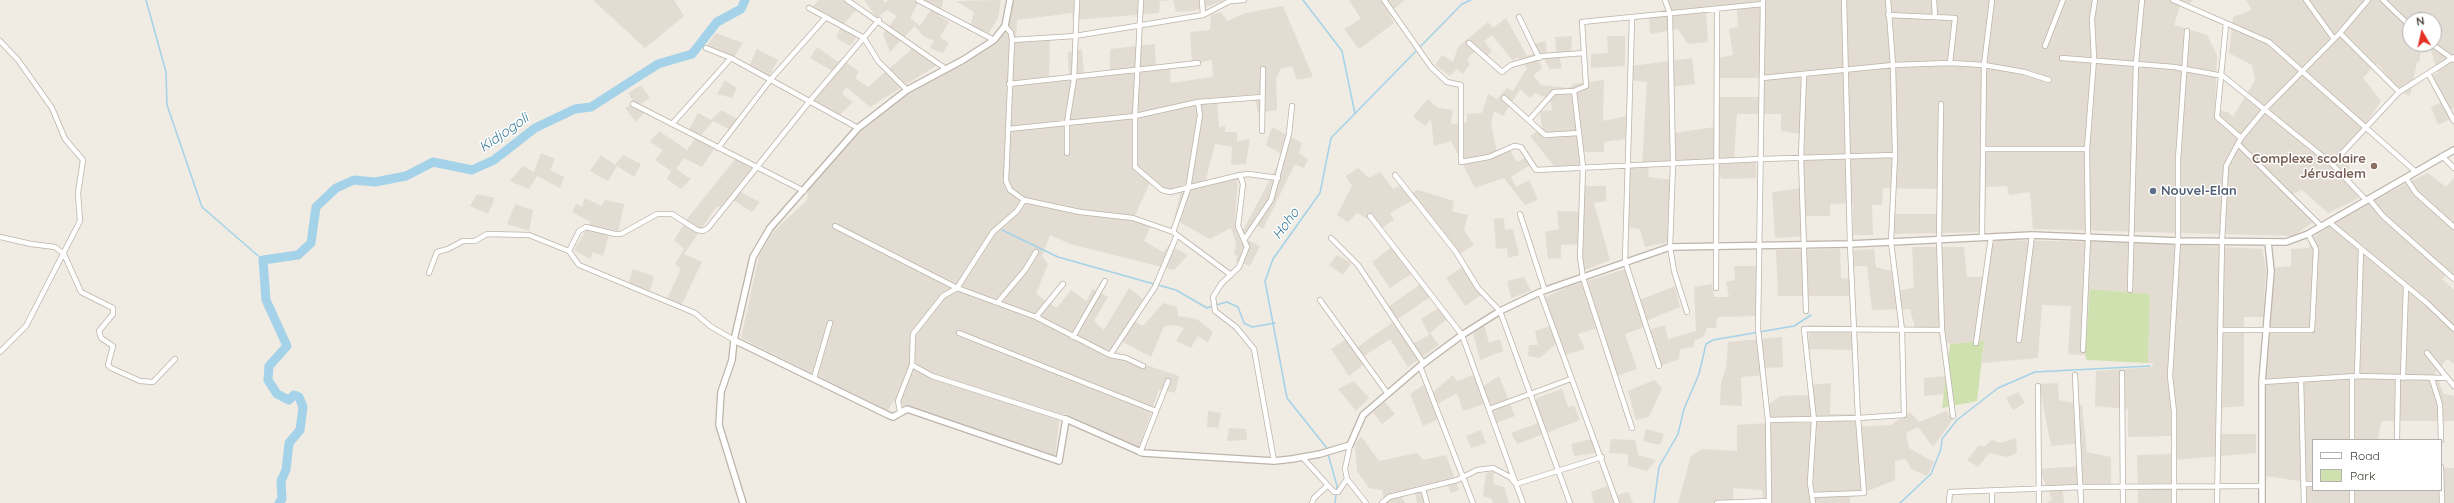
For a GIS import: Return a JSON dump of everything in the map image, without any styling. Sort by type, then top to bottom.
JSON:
[{"type":"street","points":[[847,0],[878,20],[903,41],[946,69]]},
{"type":"street","points":[[918,0],[994,40]]},
{"type":"street","points":[[743,503],[719,425],[720,392],[732,360],[734,340],[753,257],[770,228],[804,191],[815,175],[858,128],[907,90],[946,69],[994,40],[1004,26],[1010,0]]},
{"type":"street","points":[[1067,153],[1067,122],[1074,79],[1077,0]]},
{"type":"street","points":[[1141,0],[1135,116],[1135,167],[1162,190],[1170,192],[1249,174],[1278,178]]},
{"type":"street","points":[[1202,0],[1203,15]]},
{"type":"street","points":[[1012,40],[1075,36],[1203,15],[1230,2],[1244,0]]},
{"type":"street","points":[[1384,0],[1431,67],[1447,82],[1461,85],[1461,162],[1490,157],[1514,146],[1521,147],[1536,170],[1761,159],[1848,158],[1896,155]]},
{"type":"street","points":[[1665,0],[1670,14],[1673,163],[1670,247],[1674,271],[1686,312]]},
{"type":"street","points":[[1812,495],[1864,493],[1858,418],[1850,244],[1844,0]]},
{"type":"street","points":[[1768,420],[1814,420],[1904,415],[1902,330],[1891,242],[1896,155],[1894,65],[1888,15],[1888,0]]},
{"type":"street","points":[[1934,0],[1935,17]]},
{"type":"street","points":[[1982,237],[1984,65],[1992,0]]},
{"type":"street","points":[[2045,46],[2063,0]]},
{"type":"street","points":[[2083,350],[2088,238],[2087,149],[2094,59],[2092,19],[2095,0]]},
{"type":"street","points":[[2130,290],[2136,63],[2142,0]]},
{"type":"street","points":[[2173,0],[2269,42],[2416,172]]},
{"type":"street","points":[[2306,0],[2334,39]]},
{"type":"street","points":[[2217,503],[2222,241],[2226,166],[2241,138],[2265,109],[2334,39],[2368,0]]},
{"type":"street","points":[[2383,0],[2402,18]]},
{"type":"street","points":[[1529,120],[1554,92],[1574,91],[1586,86],[1582,22],[1717,9],[1763,2],[1761,159],[1758,245],[1758,335],[1768,420],[1769,502],[1717,503]]},
{"type":"street","points":[[810,8],[864,38],[878,61],[907,90]]},
{"type":"street","points":[[1716,288],[1717,9]]},
{"type":"street","points":[[1888,15],[1955,18],[1950,63]]},
{"type":"street","points":[[1519,16],[1539,58]]},
{"type":"street","points":[[718,148],[771,79],[826,17]]},
{"type":"street","points":[[1632,18],[1625,262],[1659,366]]},
{"type":"street","points":[[569,252],[579,231],[586,227],[621,234],[657,214],[672,214],[696,230],[703,231],[714,224],[809,102],[878,20]]},
{"type":"street","points":[[2226,24],[2223,76],[2217,117],[2241,138]]},
{"type":"street","points":[[1004,26],[1011,33],[1012,40],[1006,181],[1010,190],[1024,200],[1080,212],[1133,218],[1175,233],[1231,275]]},
{"type":"street","points":[[2174,503],[2174,412],[2170,376],[2178,241],[2178,160],[2187,31]]},
{"type":"street","points":[[2340,32],[2400,92]]},
{"type":"street","points":[[0,41],[18,60],[52,108],[65,139],[83,160],[78,194],[80,221],[26,326],[0,352]]},
{"type":"street","points":[[1469,43],[1502,72],[1511,65],[1539,58],[1584,53]]},
{"type":"street","points":[[706,48],[731,58],[771,79],[809,102],[858,128]]},
{"type":"street","points":[[2332,164],[2400,92],[2453,59],[2442,51]]},
{"type":"street","points":[[672,124],[731,58]]},
{"type":"street","points":[[2062,58],[2136,63],[2223,76],[2332,164],[2384,216],[2454,279]]},
{"type":"street","points":[[1009,84],[1074,79],[1198,63]]},
{"type":"street","points":[[1762,78],[1894,65],[1950,63],[1984,65],[2024,72],[2049,80]]},
{"type":"street","points":[[1262,131],[1263,69]]},
{"type":"street","points":[[1804,74],[1802,158],[1803,244],[1806,312]]},
{"type":"street","points":[[2429,74],[2454,121]]},
{"type":"street","points":[[1574,91],[1583,167],[1580,257],[1583,278],[1632,428]]},
{"type":"street","points":[[1008,129],[1135,116],[1198,102],[1262,97]]},
{"type":"street","points":[[1504,98],[1545,134],[1579,133]]},
{"type":"street","points":[[1110,355],[1155,287],[1175,233],[1188,189],[1200,115],[1198,102]]},
{"type":"street","points":[[633,104],[804,191]]},
{"type":"street","points":[[1941,104],[1939,239],[1942,330],[1953,416]]},
{"type":"street","points":[[1244,240],[1271,200],[1289,134],[1292,106]]},
{"type":"street","points":[[2238,144],[2322,227]]},
{"type":"street","points":[[1983,149],[2087,149]]},
{"type":"street","points":[[1366,503],[1347,479],[1345,469],[1350,445],[1364,415],[1422,365],[1462,335],[1500,311],[1542,291],[1670,247],[1716,245],[1850,244],[2032,235],[2178,241],[2286,242],[2322,227],[2454,150]]},
{"type":"street","points":[[2442,156],[2454,168]]},
{"type":"street","points":[[1395,175],[1456,252],[1478,288],[1500,311],[1570,503]]},
{"type":"street","points":[[1240,176],[1243,184],[1238,226],[1247,247],[1239,267],[1221,284],[1213,297],[1215,311],[1236,327],[1254,349],[1274,461]]},
{"type":"street","points":[[2406,178],[2416,193],[2454,227]]},
{"type":"street","points":[[900,411],[898,401],[912,365],[912,334],[943,296],[957,288],[993,232],[1017,211],[1024,200]]},
{"type":"street","points":[[1520,214],[1542,291],[1571,379],[1602,457],[1617,503]]},
{"type":"street","points":[[1370,216],[1462,335],[1522,503]]},
{"type":"street","points":[[2329,222],[2427,303],[2454,329]]},
{"type":"street","points":[[834,226],[957,288],[1036,317],[1110,355],[1126,358],[1143,366]]},
{"type":"street","points":[[429,273],[436,252],[448,249],[463,241],[475,241],[487,234],[529,235],[569,252],[579,265],[695,313],[710,326],[734,340],[888,415],[893,416],[900,411],[907,409],[1060,461],[1066,419]]},
{"type":"street","points":[[2220,330],[2312,330],[2316,249],[2308,234]]},
{"type":"street","points":[[2019,340],[2032,235]]},
{"type":"street","points":[[0,237],[31,244],[55,247],[64,254],[81,292],[113,308],[113,314],[99,332],[101,338],[114,346],[108,365],[111,368],[140,381],[153,382],[175,359]]},
{"type":"street","points":[[1976,343],[1991,237]]},
{"type":"street","points":[[1331,238],[1358,265],[1422,365],[1473,503]]},
{"type":"street","points":[[2262,503],[2262,382],[2271,271],[2268,242]]},
{"type":"street","points":[[2352,439],[2361,248]]},
{"type":"street","points":[[998,302],[1025,270],[1036,252]]},
{"type":"street","points":[[1073,337],[1105,281]]},
{"type":"street","points":[[1036,317],[1063,284]]},
{"type":"street","points":[[2397,439],[2406,286]]},
{"type":"street","points":[[1320,300],[1388,394]]},
{"type":"street","points":[[814,378],[830,323]]},
{"type":"street","points":[[1813,503],[1810,483],[1814,420],[1804,329],[1942,330]]},
{"type":"street","points":[[959,333],[1156,411]]},
{"type":"street","points":[[2427,353],[2454,386]]},
{"type":"street","points":[[912,365],[932,376],[1066,419],[1140,452],[1274,461],[1303,458],[1350,445]]},
{"type":"street","points":[[2122,373],[2123,503]]},
{"type":"street","points":[[2075,375],[2081,503]]},
{"type":"street","points":[[2262,382],[2355,376],[2432,379],[2447,378]]},
{"type":"street","points":[[1488,408],[1571,379]]},
{"type":"street","points":[[2302,379],[2304,503]]},
{"type":"street","points":[[2432,379],[2440,405],[2441,439]]},
{"type":"street","points":[[1140,452],[1168,381]]},
{"type":"street","points":[[2038,386],[2039,503]]},
{"type":"street","points":[[1516,484],[1602,457]]},
{"type":"street","points":[[1303,458],[1327,486],[1336,492],[1347,479]]},
{"type":"street","points":[[1382,503],[1389,497],[1457,480],[1477,470],[1493,468],[1510,476],[1516,484]]},
{"type":"street","points":[[2303,484],[2312,484]]},
{"type":"street","points":[[1312,503],[1314,498],[1327,486]]},
{"type":"street","points":[[1950,503],[1950,492],[2081,487],[2262,486]]},
{"type":"street","points":[[1422,489],[1427,503]]},
{"type":"street","points":[[1992,491],[1992,503]]},
{"type":"street","points":[[2352,491],[2352,503]]},
{"type":"street","points":[[2442,491],[2442,503]]},
{"type":"shaded area","points":[[593,0],[674,0],[684,16],[645,48]]},
{"type":"shaded area","points":[[819,0],[843,0],[856,10],[844,24],[860,33],[850,46],[836,38],[842,24],[811,8]]},
{"type":"shaded area","points":[[864,0],[883,0],[885,3],[889,0],[913,0],[918,3],[910,18],[920,26],[932,8],[922,0],[943,0],[940,16],[949,22],[940,37],[949,43],[943,53],[930,48],[934,41],[923,36],[915,26],[890,52],[883,34],[897,16],[887,10],[877,18]]},
{"type":"shaded area","points":[[1001,0],[998,18],[989,33],[970,27],[974,12],[956,1]]},
{"type":"shaded area","points":[[1010,0],[1173,0],[1160,1],[1159,13],[1074,20],[1072,13],[1017,20],[1016,39],[1050,38],[1049,80],[1069,79],[1068,52],[1082,49],[1084,76],[1110,74],[1110,49],[1155,44],[1156,67],[1171,66],[1170,83],[1213,77],[1212,60],[1192,64],[1190,32],[1210,30],[1211,15],[1221,12],[1227,21],[1246,13],[1283,6],[1313,77],[1297,80],[1292,66],[1281,69],[1276,78],[1277,110],[1258,113],[1254,94],[1217,99],[1219,127],[1225,126],[1225,132],[1237,132],[1237,141],[1250,139],[1246,164],[1231,165],[1232,147],[1215,144],[1205,183],[1238,177],[1235,221],[1242,232],[1283,155],[1266,145],[1272,127],[1302,143],[1299,153],[1308,159],[1304,168],[1295,164],[1263,229],[1253,224],[1246,239],[1260,246],[1250,266],[1236,261],[1237,256],[1234,254],[1236,243],[1231,228],[1210,239],[1174,219],[1182,186],[1165,192],[1150,182],[1133,220],[1151,225],[1144,241],[1163,252],[1169,245],[1188,255],[1174,270],[1070,244],[1050,235],[1042,256],[1048,264],[1036,294],[1057,308],[1071,290],[1086,301],[1093,289],[1108,297],[1094,321],[1104,330],[1129,288],[1143,299],[1131,319],[1143,326],[1163,303],[1177,307],[1178,316],[1197,319],[1213,332],[1208,342],[1198,336],[1191,348],[1176,341],[1184,328],[1175,325],[1164,326],[1151,357],[1118,339],[1110,353],[1179,376],[1175,393],[1159,389],[1139,448],[1066,414],[1060,415],[1055,457],[893,401],[888,411],[741,338],[759,256],[772,233],[807,200],[808,189],[851,139],[900,98],[984,51],[1004,30]]},
{"type":"shaded area","points":[[1173,0],[1226,0],[1193,11],[1176,12]]},
{"type":"shaded area","points":[[1349,0],[1405,0],[1389,13],[1394,23],[1359,49],[1344,29],[1361,19]]},
{"type":"shaded area","points":[[1667,0],[2193,0],[2189,4],[2181,2],[2174,25],[2207,35],[2217,55],[2215,110],[2228,112],[2233,117],[2255,80],[2252,65],[2229,53],[2233,17],[2252,10],[2246,0],[2454,0],[2454,108],[2450,110],[2453,118],[2438,125],[2431,107],[2442,102],[2430,77],[2438,73],[2431,52],[2442,52],[2442,12],[2402,12],[2402,52],[2421,52],[2419,63],[2417,62],[2410,96],[2399,91],[2377,63],[2363,78],[2381,101],[2361,131],[2340,155],[2350,168],[2344,177],[2359,198],[2328,213],[2302,190],[2293,194],[2314,222],[2293,236],[2033,229],[2030,192],[2009,195],[2007,186],[1986,187],[1984,232],[1894,234],[1894,214],[1940,214],[1940,189],[1883,188],[1882,205],[1872,205],[1873,235],[1853,235],[1853,203],[1830,204],[1830,216],[1806,216],[1807,236],[1775,238],[1772,192],[1802,188],[1805,135],[1781,131],[1781,114],[1737,114],[1734,157],[1756,158],[1756,178],[1721,179],[1717,159],[1649,164],[1648,177],[1673,180],[1670,242],[1645,247],[1640,229],[1628,227],[1625,167],[1642,164],[1647,82],[1631,80],[1631,66],[1692,58],[1695,84],[1671,87],[1675,133],[1714,127],[1717,97],[1761,97],[1761,78],[1719,78],[1718,58],[1733,55],[1729,29],[1738,27],[1737,9],[1706,13],[1708,42],[1688,44],[1678,29],[1650,34],[1649,17],[1671,13]]},
{"type":"shaded area","points":[[1506,18],[1527,56],[1535,53],[1533,44],[1546,41],[1547,54],[1556,53],[1555,37],[1572,36],[1571,54],[1559,55],[1562,68],[1549,69],[1544,57],[1537,56],[1542,69],[1533,75],[1541,85],[1568,88],[1574,84],[1604,80],[1603,121],[1627,116],[1625,139],[1604,142],[1604,152],[1580,152],[1581,166],[1557,170],[1530,136],[1542,128],[1540,111],[1552,110],[1550,99],[1535,93],[1530,98],[1520,89],[1503,116],[1494,111],[1491,124],[1497,152],[1508,147],[1517,162],[1525,158],[1530,165],[1511,177],[1516,187],[1529,180],[1538,200],[1525,205],[1504,178],[1475,188],[1451,141],[1434,146],[1431,119],[1425,126],[1413,116],[1428,99],[1438,108],[1453,110],[1451,124],[1467,123],[1467,114],[1482,113],[1488,94],[1497,99],[1507,88],[1513,91],[1527,68],[1517,57],[1513,61],[1492,35],[1484,41],[1492,51],[1486,57],[1477,49],[1467,59],[1470,64],[1463,74],[1457,69],[1450,76],[1435,65],[1442,55],[1453,62],[1458,47],[1488,22],[1493,28]]},
{"type":"shaded area","points":[[716,33],[743,43],[733,59],[706,47]]},
{"type":"shaded area","points":[[1607,36],[1625,36],[1625,66],[1591,68],[1591,54],[1608,53]]},
{"type":"shaded area","points":[[817,47],[838,62],[842,59],[859,72],[855,78],[868,87],[913,48],[939,64],[870,107],[846,87],[842,94],[853,102],[838,117],[810,102],[832,71],[810,58]]},
{"type":"shaded area","points":[[757,49],[778,60],[768,78],[748,68]]},
{"type":"shaded area","points":[[725,80],[737,88],[732,98],[717,94]]},
{"type":"shaded area","points":[[641,85],[650,98],[639,105],[645,112],[636,122],[625,108],[634,103],[628,93]]},
{"type":"shaded area","points":[[721,110],[737,119],[731,130],[713,121],[697,140],[714,149],[702,167],[684,158],[676,169],[691,179],[681,189],[667,179],[671,171],[655,160],[663,150],[650,142],[659,131],[687,150],[695,139],[687,134],[698,113],[711,120]]},
{"type":"shaded area","points":[[541,153],[555,159],[550,170],[564,177],[560,188],[537,176],[529,189],[510,181],[523,166],[534,172]]},
{"type":"shaded area","points":[[601,155],[615,165],[623,155],[641,164],[634,177],[617,166],[608,181],[590,171]]},
{"type":"shaded area","points":[[736,158],[756,168],[739,191],[760,202],[752,212],[733,200],[725,210],[717,206],[684,254],[702,262],[680,308],[666,301],[681,269],[675,264],[684,249],[674,240],[687,219]]},
{"type":"shaded area","points":[[1358,168],[1369,178],[1380,172],[1393,189],[1403,184],[1409,194],[1418,190],[1454,201],[1452,211],[1468,215],[1464,230],[1474,245],[1458,255],[1413,200],[1390,213],[1394,220],[1378,230],[1373,222],[1357,213],[1348,222],[1337,215],[1352,186],[1346,176]]},
{"type":"shaded area","points":[[2428,173],[2446,187],[2454,178],[2454,280],[2448,274],[2442,279],[2454,290],[2454,364],[2447,359],[2435,373],[2444,394],[2454,396],[2454,421],[2381,421],[2378,439],[2312,439],[2312,491],[2442,491],[2442,468],[2454,468],[2454,503],[2306,503],[2307,482],[2265,476],[2266,364],[2274,268],[2291,266],[2291,249],[2309,248],[2310,239],[2353,210]]},
{"type":"shaded area","points":[[1584,186],[1606,186],[1606,201],[1594,203],[1610,260],[1580,272],[1579,244],[1561,245],[1561,258],[1548,259],[1545,232],[1559,229],[1557,211],[1584,212]]},
{"type":"shaded area","points":[[477,194],[495,198],[488,214],[470,206]]},
{"type":"shaded area","points":[[585,198],[601,206],[605,200],[624,204],[618,233],[610,231],[603,256],[593,252],[590,259],[574,250],[591,222],[572,212],[576,204],[582,206]]},
{"type":"shaded area","points":[[515,204],[533,210],[529,231],[507,224]]},
{"type":"shaded area","points":[[1504,218],[1505,230],[1513,229],[1519,255],[1508,258],[1507,248],[1496,249],[1494,219]]},
{"type":"shaded area","points":[[1996,240],[2149,243],[2262,249],[2266,269],[2263,317],[2244,317],[2244,406],[2217,408],[2215,434],[2256,434],[2256,453],[2174,460],[2172,503],[2138,503],[2137,455],[2173,454],[2173,436],[2128,437],[2128,409],[2095,406],[2096,371],[2152,367],[2153,363],[2148,363],[2150,294],[2090,289],[2085,355],[2068,354],[2071,306],[2042,305],[2038,358],[1982,363],[1984,341],[1950,344],[1940,339],[1938,329],[1915,328],[1910,309],[1872,310],[1867,266],[1854,266],[1854,250],[1874,249],[1876,267],[1892,271],[1894,291],[1914,288],[1912,247],[1964,247],[1967,277],[1987,277],[1991,246]]},
{"type":"shaded area","points":[[1392,247],[1411,274],[1390,288],[1372,262]]},
{"type":"shaded area","points":[[1840,249],[1841,278],[1849,279],[1849,296],[1778,296],[1776,250]]},
{"type":"shaded area","points":[[1337,255],[1351,263],[1343,275],[1329,265]]},
{"type":"shaded area","points":[[1464,266],[1483,294],[1465,306],[1446,278]]},
{"type":"shaded area","points":[[1734,266],[1756,266],[1756,316],[1717,317],[1716,328],[1707,328],[1704,336],[1694,341],[1694,347],[1680,349],[1679,359],[1661,366],[1649,330],[1665,325],[1668,339],[1696,331],[1694,287],[1712,284],[1714,297],[1729,297],[1726,282],[1735,280]]},
{"type":"shaded area","points":[[1629,268],[1639,300],[1675,286],[1680,307],[1646,321],[1647,326],[1625,334],[1637,369],[1617,376],[1601,327],[1578,334],[1585,349],[1565,355],[1559,341],[1540,358],[1528,356],[1529,345],[1538,345],[1535,331],[1553,325],[1544,298],[1567,287]]},
{"type":"shaded area","points":[[633,269],[654,276],[649,294],[628,284]]},
{"type":"shaded area","points":[[1524,277],[1531,291],[1511,298],[1507,281]]},
{"type":"shaded area","points":[[1422,283],[1433,295],[1395,321],[1410,345],[1429,335],[1421,319],[1440,307],[1447,319],[1430,333],[1439,345],[1408,367],[1390,339],[1361,358],[1365,363],[1349,376],[1331,349],[1346,339],[1355,349],[1393,322],[1385,309]]},
{"type":"shaded area","points":[[1484,325],[1489,343],[1500,339],[1503,351],[1480,360],[1473,333]]},
{"type":"shaded area","points":[[1809,325],[1852,326],[1853,350],[1808,349]]},
{"type":"shaded area","points":[[1782,337],[1783,367],[1765,368],[1765,375],[1741,377],[1742,406],[1720,405],[1721,383],[1726,368],[1728,342]]},
{"type":"shaded area","points":[[1476,374],[1482,387],[1499,376],[1515,416],[1496,423],[1490,402],[1463,411],[1457,393],[1437,404],[1442,417],[1423,426],[1410,394],[1428,382],[1433,392],[1453,375],[1457,381]]},
{"type":"shaded area","points":[[1946,376],[1944,394],[1924,396],[1924,378]]},
{"type":"shaded area","points":[[1654,380],[1662,388],[1649,417],[1636,420],[1628,391]]},
{"type":"shaded area","points":[[1354,381],[1369,398],[1356,411],[1338,389]]},
{"type":"shaded area","points":[[1831,383],[1830,414],[1854,414],[1856,427],[1891,425],[1910,412],[1919,422],[1946,411],[1953,419],[1933,447],[1918,427],[1906,433],[1909,448],[1934,462],[1927,476],[1911,469],[1906,459],[1895,461],[1895,480],[1850,498],[1850,503],[1764,503],[1762,490],[1733,488],[1734,503],[1678,503],[1691,456],[1702,449],[1737,451],[1737,425],[1767,423],[1768,405],[1780,396],[1808,395],[1809,385]]},
{"type":"shaded area","points":[[2058,383],[2059,400],[2082,405],[2087,452],[2111,457],[2111,484],[2062,485],[2064,503],[2047,503],[2052,499],[2039,469],[2082,466],[2081,443],[2051,446],[2039,384]]},
{"type":"shaded area","points":[[1562,389],[1568,407],[1574,406],[1580,420],[1517,444],[1511,433],[1541,422],[1535,411],[1536,398]]},
{"type":"shaded area","points":[[2018,392],[2025,403],[2013,410],[2006,398]]},
{"type":"shaded area","points":[[1385,402],[1395,414],[1382,424],[1373,412]]},
{"type":"shaded area","points":[[1208,411],[1221,413],[1218,428],[1207,427]]},
{"type":"shaded area","points":[[1229,428],[1246,429],[1247,440],[1227,441]]},
{"type":"shaded area","points":[[1646,429],[1664,434],[1660,445],[1643,441]]},
{"type":"shaded area","points":[[1481,430],[1486,443],[1471,448],[1466,436]]},
{"type":"shaded area","points":[[1361,436],[1379,461],[1417,453],[1423,460],[1446,455],[1459,490],[1451,493],[1446,481],[1426,485],[1429,503],[1417,503],[1414,489],[1399,492],[1405,503],[1378,503],[1384,500],[1382,490],[1369,488],[1357,471],[1355,445]]},
{"type":"shaded area","points":[[1595,438],[1597,453],[1574,456],[1571,444]]},
{"type":"shaded area","points":[[2016,438],[2017,453],[2008,457],[1989,453],[1978,467],[1967,460],[1979,445],[1984,447],[1992,440],[2000,443]]},
{"type":"shaded area","points":[[1611,439],[1635,440],[1638,455],[1656,460],[1647,471],[1628,466],[1628,454],[1609,453]]},
{"type":"shaded area","points":[[1494,471],[1493,484],[1504,487],[1509,503],[1493,503],[1491,498],[1483,496],[1486,473]]},
{"type":"shaded area","points":[[1607,486],[1611,497],[1628,492],[1633,503],[1594,503],[1591,492]]},
{"type":"green space","points":[[2090,289],[2150,294],[2148,363],[2087,360],[2085,355]]},
{"type":"green space","points":[[1984,341],[1977,401],[1942,408],[1950,344]]},
{"type":"waterway","points":[[146,0],[166,72],[167,105],[202,207],[263,260]]},
{"type":"waterway","name":"Kidjogoli","points":[[279,503],[282,499],[281,481],[286,470],[289,443],[300,430],[303,407],[299,397],[294,395],[289,400],[277,394],[268,380],[269,366],[287,346],[266,300],[263,260],[298,255],[311,243],[316,207],[336,188],[354,180],[375,182],[406,176],[433,162],[472,170],[494,160],[535,128],[575,109],[591,107],[658,64],[692,54],[717,22],[741,9],[745,0]]},
{"type":"waterway","points":[[1303,0],[1342,51],[1355,114]]},
{"type":"waterway","name":"Hoho","points":[[1335,503],[1337,486],[1326,447],[1287,398],[1265,281],[1273,259],[1320,193],[1331,138],[1462,4],[1471,0]]},
{"type":"waterway","points":[[1002,230],[1058,257],[1154,284]]},
{"type":"waterway","points":[[1158,285],[1176,290],[1207,308],[1213,306]]},
{"type":"waterway","points":[[1216,305],[1227,302],[1238,307],[1244,323],[1252,327],[1275,323]]},
{"type":"waterway","points":[[1654,503],[1659,467],[1678,434],[1684,409],[1699,374],[1706,344],[1713,340],[1794,326],[1811,315]]},
{"type":"waterway","points":[[1900,503],[1931,474],[1941,449],[1942,439],[1957,420],[1998,388],[2035,372],[2150,366]]},
{"type":"place","name":"Complexe scolaire Jérusalem","points":[[2374,166]]},
{"type":"place","name":"Nouvel-Elan","points":[[2153,191]]}]
